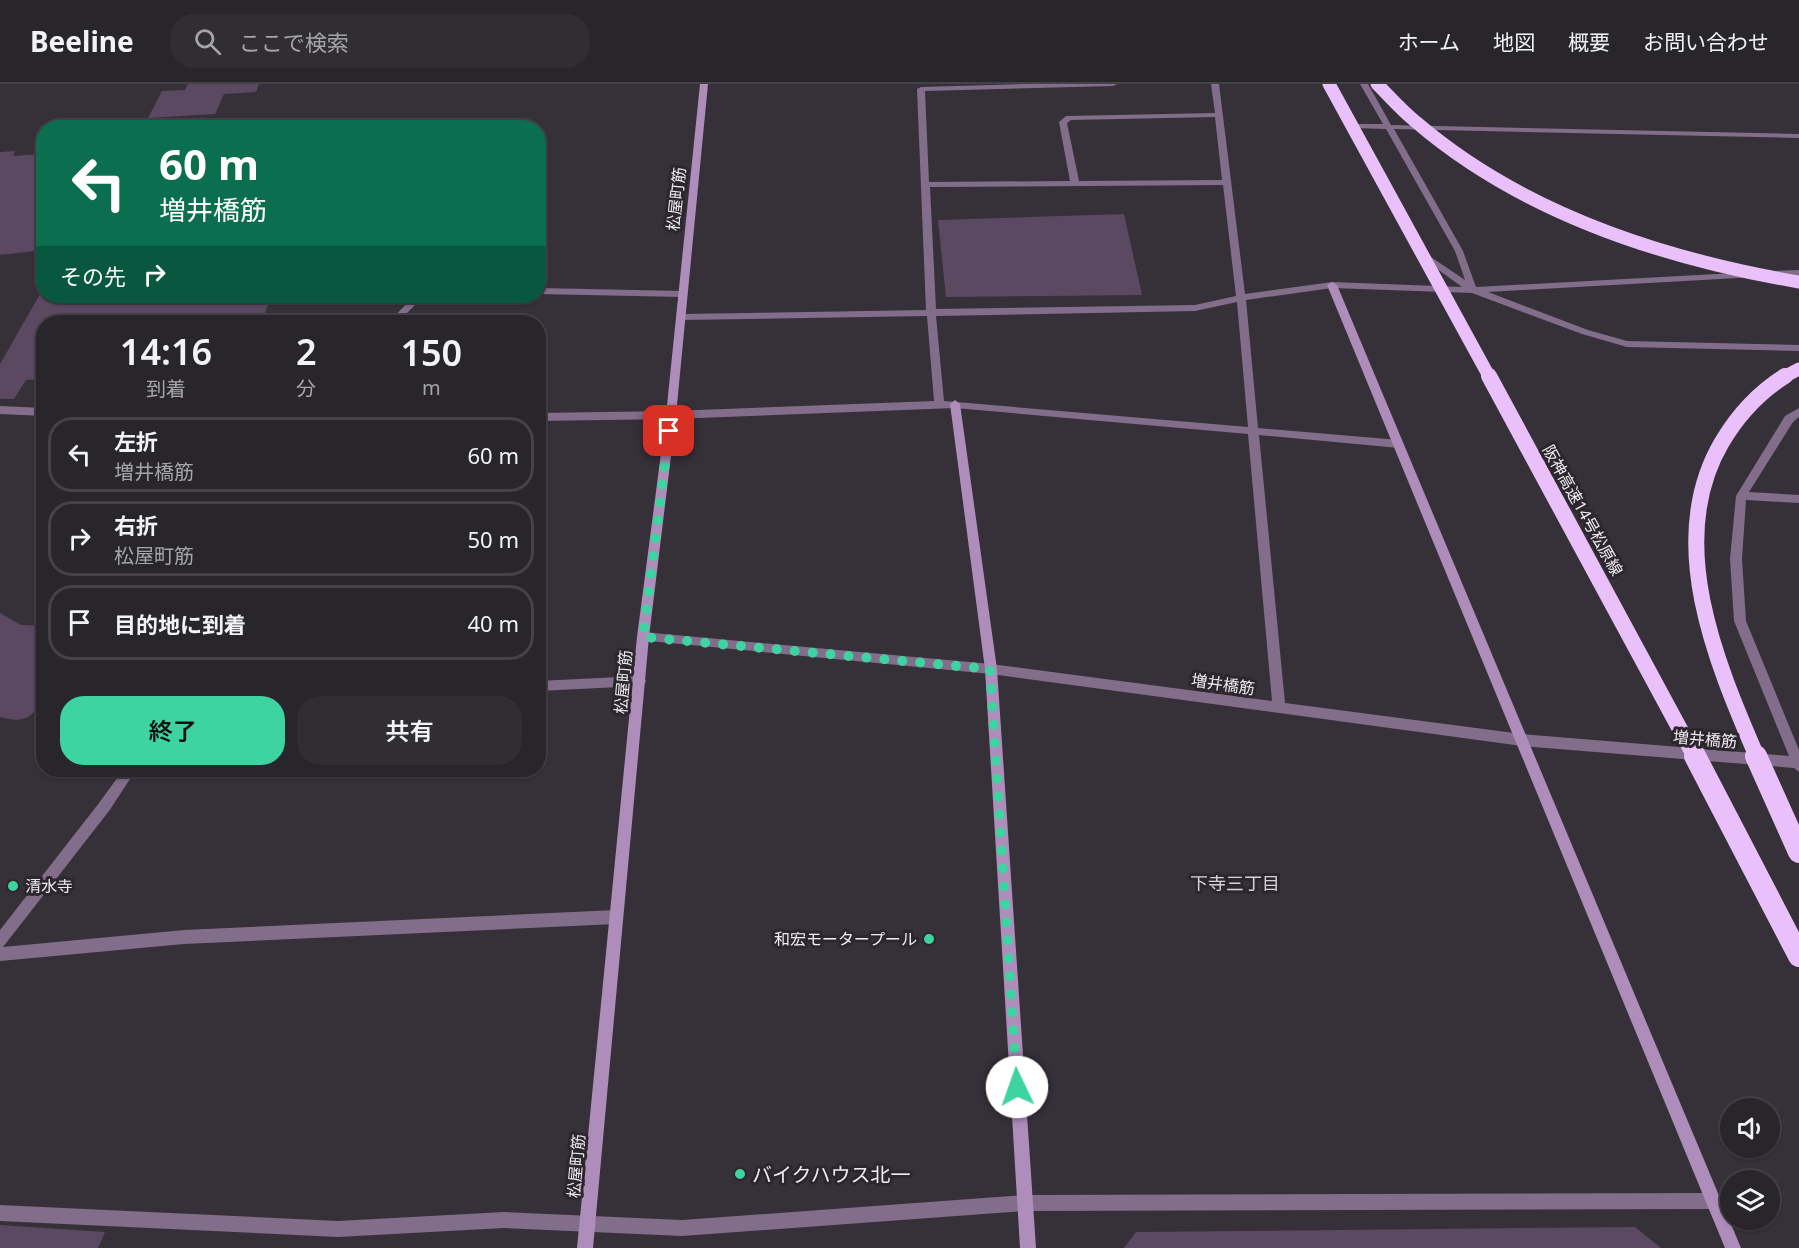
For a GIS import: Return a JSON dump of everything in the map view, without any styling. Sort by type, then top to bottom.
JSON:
[{"type":"highway","name":"阪神高速14号松原線","points":[[1329,84],[1642,655],[1799,956]]},
{"type":"highway","points":[[1377,84],[1434,137],[1480,167],[1563,212],[1674,254],[1799,282]]},
{"type":"highway","points":[[1799,369],[1758,396],[1733,424],[1714,454],[1700,493],[1695,535],[1700,588],[1713,642],[1732,697],[1799,852]]},
{"type":"street","name":"松屋町筋","points":[[585,1248],[643,637],[671,416],[704,84]]},
{"type":"street","points":[[939,404],[931,311],[921,89],[1113,84]]},
{"type":"street","points":[[1215,84],[1241,298],[1279,708]]},
{"type":"street","points":[[1329,84],[1419,253],[1473,290],[1585,332],[1627,344],[1799,348]]},
{"type":"street","points":[[1364,84],[1459,251],[1473,290]]},
{"type":"street","points":[[1075,184],[1063,122],[1069,118],[1218,115]]},
{"type":"street","points":[[1352,126],[1799,136]]},
{"type":"street","points":[[925,185],[1226,182]]},
{"type":"street","points":[[681,317],[1195,308],[1241,298],[1332,285],[1473,290],[1799,273]]},
{"type":"street","points":[[1332,285],[1733,1248]]},
{"type":"street","points":[[546,291],[683,294]]},
{"type":"street","points":[[400,315],[412,303]]},
{"type":"street","points":[[546,417],[671,416],[955,404],[1399,444]]},
{"type":"street","points":[[955,404],[990,669],[1028,1248]]},
{"type":"street","points":[[0,410],[36,412]]},
{"type":"street","points":[[1798,764],[1740,621],[1736,560],[1741,496],[1790,419],[1799,412]]},
{"type":"street","points":[[1741,496],[1799,499]]},
{"type":"street","name":"増井橋筋","points":[[643,637],[990,669],[1522,740],[1798,764]]},
{"type":"street","points":[[546,686],[640,681]]},
{"type":"street","points":[[0,941],[125,777]]},
{"type":"street","points":[[0,954],[184,937],[616,916]]},
{"type":"street","points":[[0,1213],[338,1229],[504,1220],[682,1228],[1024,1203],[1714,1201]]},
{"type":"shaded area","points":[[188,84],[259,84],[256,92],[224,94],[215,114],[148,118],[162,91],[185,90]]},
{"type":"shaded area","points":[[15,151],[13,156],[36,154],[36,251],[0,255],[0,152]]},
{"type":"shaded area","points":[[1124,214],[1142,295],[946,297],[938,220]]},
{"type":"shaded area","points":[[36,301],[269,303],[264,315],[36,315],[36,379],[26,380],[14,399],[0,399],[0,364]]},
{"type":"shaded area","points":[[0,613],[21,625],[36,626],[36,708],[28,717],[21,719],[0,717]]},
{"type":"shaded area","points":[[0,1225],[105,1232],[98,1248],[0,1248]]},
{"type":"shaded area","points":[[1635,1227],[1661,1248],[1124,1248],[1136,1232]]},
{"type":"place","name":"清水寺","points":[[13,886]]},
{"type":"place","name":"和宏モータープール","points":[[929,939]]},
{"type":"place","name":"バイクハウス北一","points":[[740,1174]]},
{"type":"district","name":"下寺三丁目","points":[[1235,883]]},
{"type":"route","points":[[669,431],[643,637],[990,669],[1017,1087]]}]
